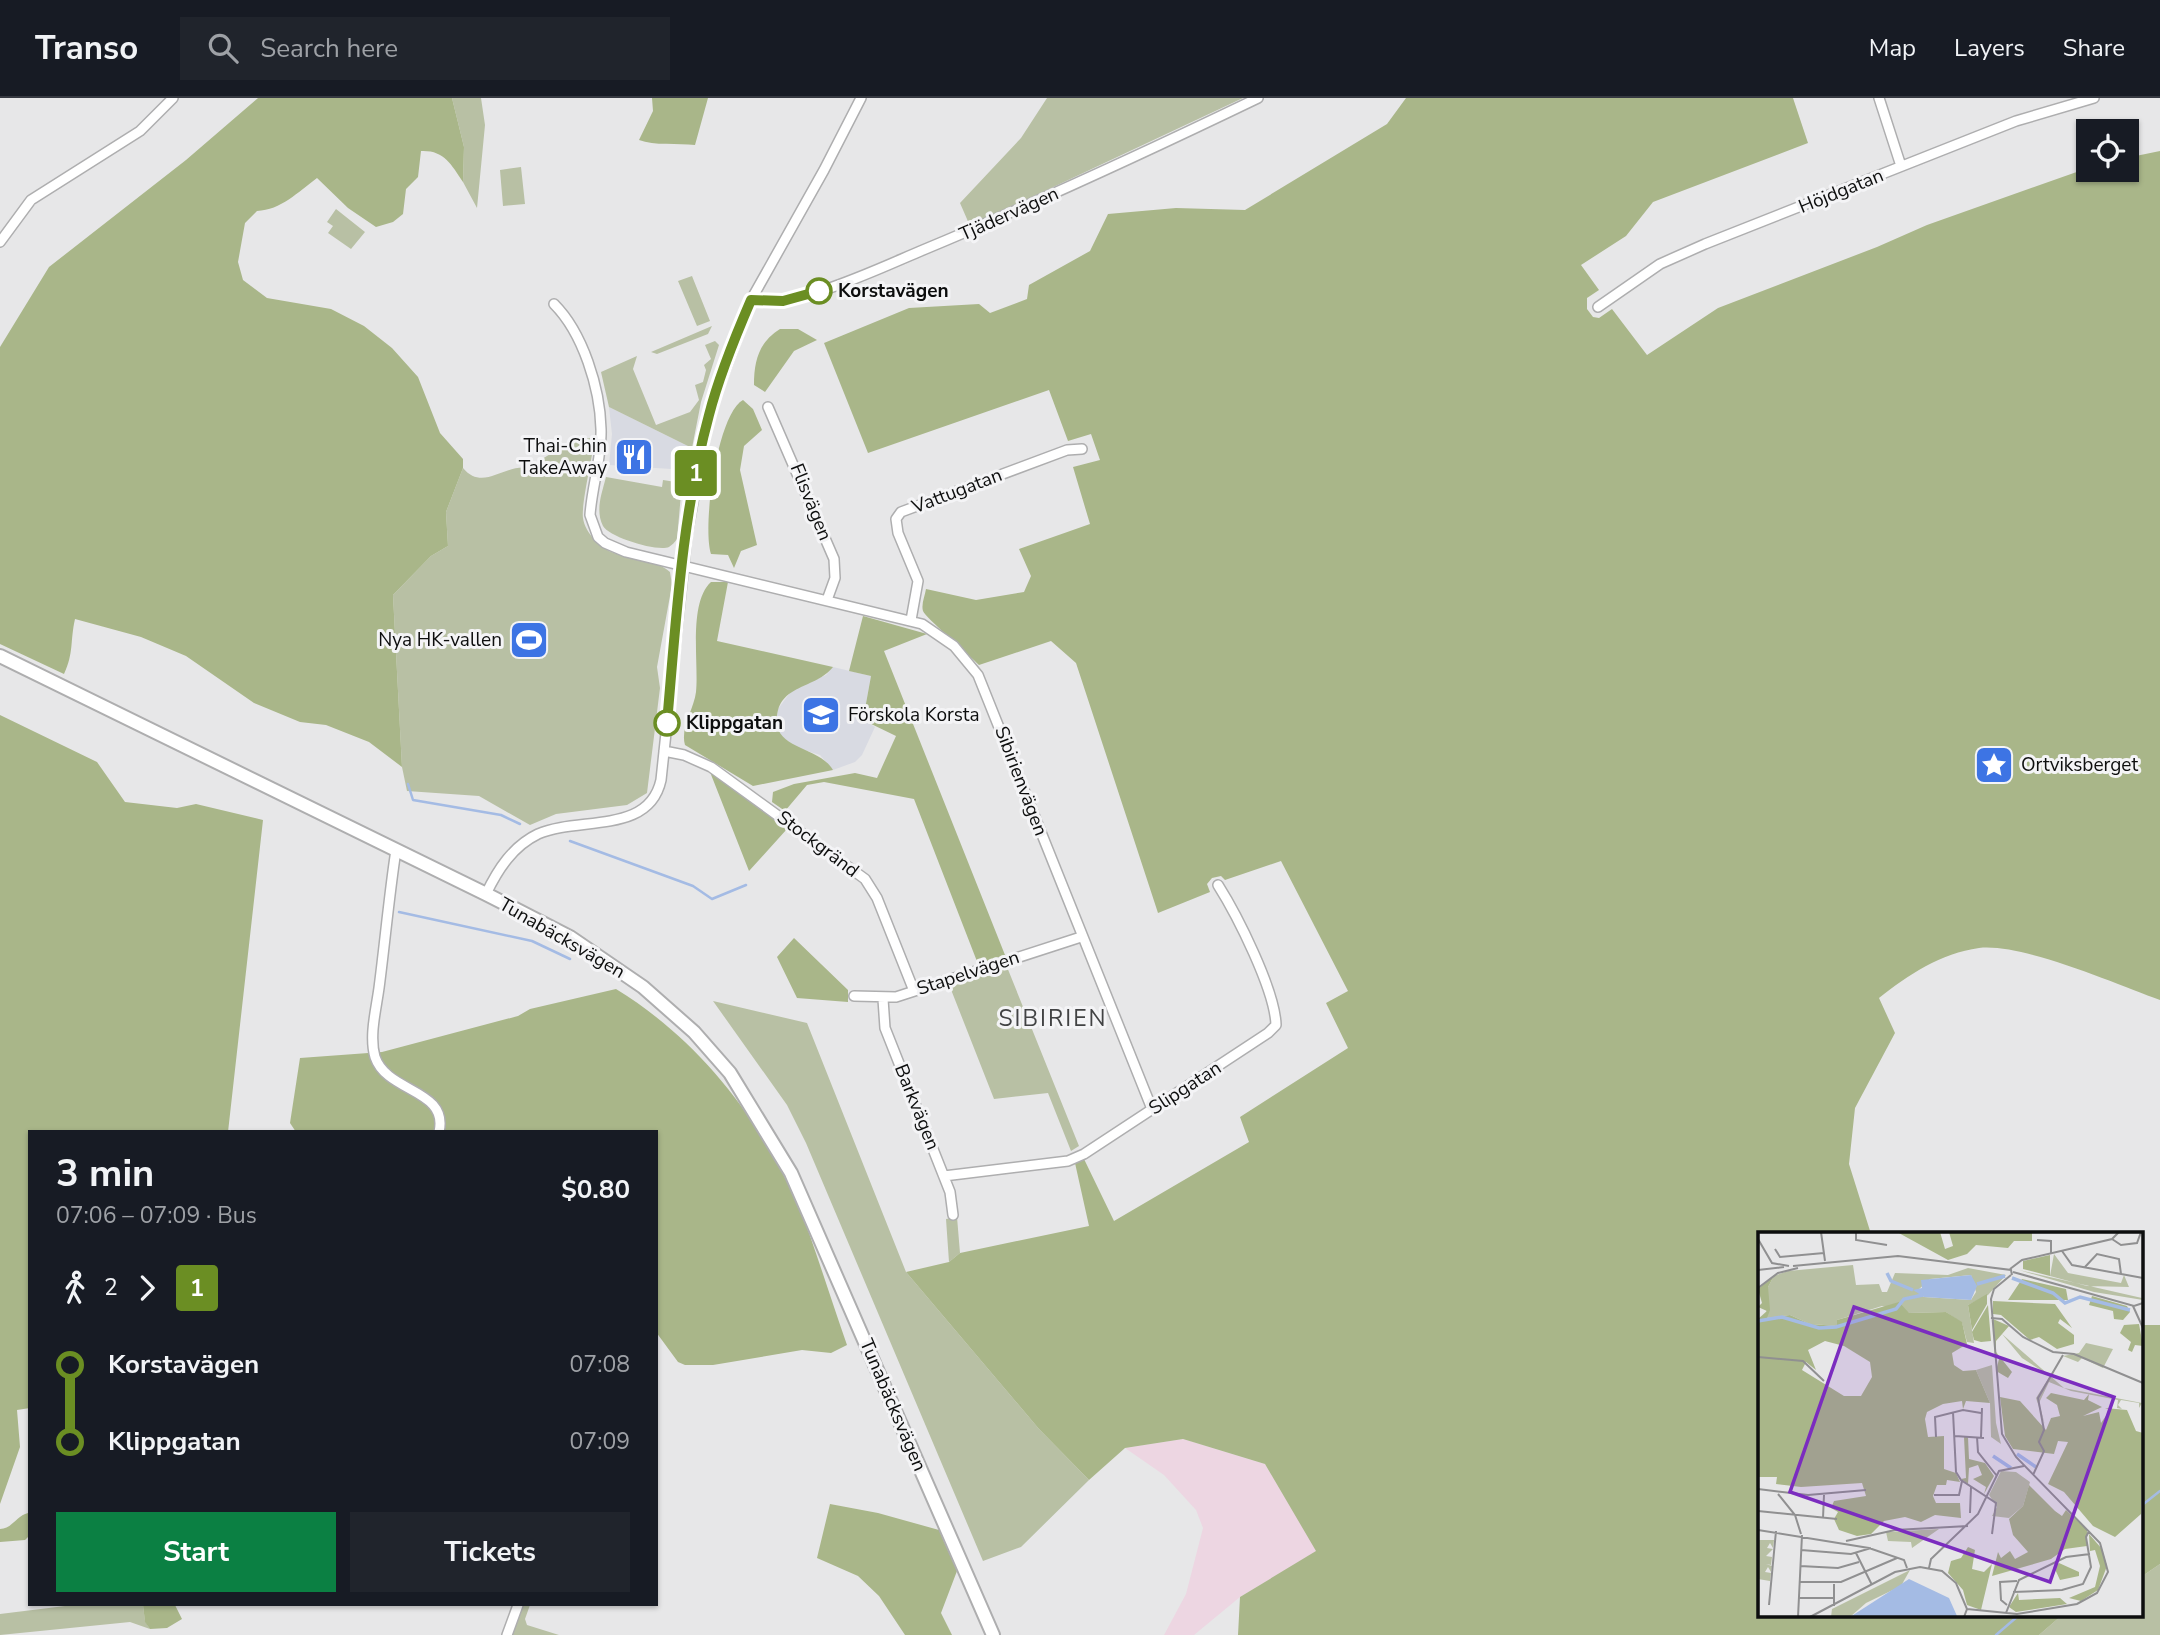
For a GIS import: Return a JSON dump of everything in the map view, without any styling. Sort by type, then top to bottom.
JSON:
[{"type":"street","points":[[0,242],[31,200],[140,131],[173,98]]},
{"type":"street","points":[[486,894],[513,852],[540,834],[565,826],[629,817],[648,806],[659,789],[683,566],[695,479],[709,413],[751,300],[824,170],[860,98]]},
{"type":"street","name":"Tjädervägen","points":[[751,300],[783,301],[862,275],[1006,217],[1258,98]]},
{"type":"street","points":[[1879,98],[1900,166]]},
{"type":"street","name":"Höjdgatan","points":[[1598,307],[1660,264],[2016,121],[2094,98]]},
{"type":"street","points":[[554,304],[565,314],[579,343],[597,395],[601,429],[592,498],[593,527],[605,543],[683,566]]},
{"type":"street","name":"Flisvägen","points":[[768,407],[834,559],[835,578],[827,600]]},
{"type":"street","name":"Vattugatan","points":[[911,620],[919,587],[898,533],[897,519],[901,512],[1067,450],[1082,449]]},
{"type":"street","name":"Sibirienvägen","points":[[683,566],[911,620],[940,634],[978,675],[1152,1109]]},
{"type":"street","name":"Tunabäcksvägen","points":[[0,656],[570,937],[643,987],[694,1032],[749,1100],[786,1164],[813,1220],[993,1635]]},
{"type":"street","name":"Stockgränd","points":[[664,751],[684,755],[712,767],[865,879],[877,898],[914,990]]},
{"type":"street","points":[[396,850],[374,1024],[374,1053],[385,1075],[392,1082],[423,1095],[435,1107],[439,1130]]},
{"type":"street","name":"Slipgatan","points":[[944,1176],[1068,1161],[1084,1154],[1268,1033],[1276,1025],[1267,989],[1230,902],[1219,885]]},
{"type":"street","name":"Stapelvägen","points":[[854,996],[883,999],[1081,937]]},
{"type":"street","name":"Barkvägen","points":[[883,999],[885,1028],[950,1192],[953,1216]]},
{"type":"street","points":[[506,1635],[518,1606]]},
{"type":"shaded area","points":[[609,407],[692,448],[687,470],[609,465],[612,434]]},
{"type":"shaded area","name":"Förskola Korsta","points":[[833,667],[871,676],[863,720],[875,727],[862,755],[855,762],[833,770],[820,755],[798,748],[781,736],[776,721],[778,709],[792,690],[826,675]]},
{"type":"shaded area","points":[[1183,1439],[1265,1464],[1317,1551],[1240,1597],[1194,1635],[1164,1635],[1186,1594],[1203,1528],[1196,1510],[1164,1475],[1125,1448]]},
{"type":"green space","points":[[258,98],[452,98],[464,147],[463,182],[451,164],[441,156],[421,151],[418,177],[406,189],[403,214],[393,222],[376,227],[348,208],[317,178],[282,204],[257,211],[245,223],[238,262],[243,280],[267,298],[331,309],[364,326],[392,348],[418,377],[440,433],[463,459],[463,468],[446,512],[448,546],[431,556],[393,595],[402,767],[369,742],[326,725],[300,722],[254,703],[186,656],[141,637],[75,619],[71,653],[64,674],[0,644],[0,347],[49,267],[186,160]]},
{"type":"green space","points":[[452,98],[481,98],[485,125],[477,208],[463,182],[464,147]]},
{"type":"green space","points":[[652,98],[708,98],[695,145],[659,144],[639,140],[653,111]]},
{"type":"green space","points":[[1047,98],[1243,98],[970,226],[960,203],[1021,138]]},
{"type":"green space","points":[[1406,98],[1793,98],[1808,143],[1653,202],[1626,236],[1581,265],[1599,290],[1587,298],[1587,309],[1593,317],[1599,318],[1612,309],[1647,355],[1718,308],[1927,225],[2076,172],[2076,182],[2139,182],[2139,155],[2160,151],[2160,1000],[2070,966],[1998,948],[1979,948],[1951,955],[1913,973],[1879,998],[1895,1033],[1855,1108],[1849,1164],[1870,1232],[1758,1232],[1758,1618],[2059,1618],[2039,1635],[1238,1635],[1240,1597],[1316,1551],[1265,1464],[1183,1439],[1125,1448],[1089,1480],[1039,1429],[906,1272],[949,1262],[960,1253],[1089,1226],[1075,1163],[1084,1159],[1114,1221],[1249,1142],[1240,1117],[1348,1048],[1326,1003],[1348,991],[1281,861],[1225,880],[1221,876],[1212,878],[1207,884],[1210,892],[1158,913],[1076,663],[1051,641],[979,665],[923,611],[926,589],[976,600],[1024,592],[1031,576],[1019,549],[1090,524],[1073,467],[1100,460],[1091,434],[1068,441],[1049,390],[868,453],[824,343],[909,308],[979,304],[990,313],[1027,299],[1029,285],[1090,251],[1108,214],[1176,208],[1245,210],[1387,124]]},
{"type":"green space","points":[[521,167],[525,204],[503,206],[500,170]]},
{"type":"green space","points":[[336,209],[365,232],[351,249],[328,233],[333,226],[327,222]]},
{"type":"green space","points":[[692,276],[710,321],[697,326],[678,281]]},
{"type":"green space","points":[[712,326],[708,334],[657,354],[651,352]]},
{"type":"green space","points":[[780,329],[798,329],[817,340],[794,351],[765,392],[754,385],[755,368],[763,346]]},
{"type":"green space","points":[[715,341],[719,345],[701,402],[692,448],[609,407],[601,372],[637,356],[633,369],[656,425],[690,412],[699,400],[695,385],[703,382],[706,370],[704,365],[711,359],[705,345]]},
{"type":"green space","points":[[743,400],[753,409],[762,430],[744,446],[740,470],[757,545],[741,551],[734,568],[728,555],[711,554],[710,497],[726,426]]},
{"type":"green space","name":"Nya HK-vallen","points":[[595,437],[585,491],[584,524],[594,540],[609,551],[664,567],[670,572],[672,585],[657,667],[660,688],[647,793],[627,805],[556,814],[530,825],[479,796],[407,791],[402,767],[393,595],[431,556],[448,546],[446,512],[463,468],[478,478],[528,468],[568,445]]},
{"type":"green space","points":[[606,477],[662,487],[663,480],[682,483],[677,539],[669,547],[654,547],[623,539],[607,530],[603,526],[599,508]]},
{"type":"green space","points":[[711,582],[728,582],[717,641],[833,667],[784,699],[777,719],[778,729],[783,737],[818,756],[833,770],[753,786],[685,745],[684,732],[696,692],[699,604]]},
{"type":"green space","points":[[863,616],[927,634],[884,651],[1005,955],[978,964],[914,799],[824,782],[807,785],[785,811],[772,802],[773,792],[794,784],[855,773],[877,778],[896,736],[863,720],[871,676],[849,671]]},
{"type":"green space","points":[[0,715],[97,762],[125,802],[177,808],[196,804],[263,820],[228,1130],[28,1130],[28,1408],[17,1410],[20,1447],[0,1504]]},
{"type":"green space","points":[[710,772],[787,829],[749,871]]},
{"type":"green space","points":[[794,938],[848,990],[848,1002],[797,998],[777,957]]},
{"type":"green space","points":[[1007,967],[1079,1146],[1071,1151],[1048,1093],[994,1099],[950,987]]},
{"type":"green space","points":[[616,989],[649,1011],[707,1065],[756,1127],[794,1197],[847,1345],[831,1353],[802,1350],[713,1365],[685,1365],[678,1362],[658,1335],[658,1130],[295,1130],[290,1123],[300,1058],[382,1052],[518,1016],[530,1009]]},
{"type":"green space","points":[[713,1001],[807,1023],[906,1272],[1039,1429],[1089,1480],[1021,1547],[983,1561],[806,1143],[787,1105]]},
{"type":"green space","points":[[957,1217],[960,1253],[949,1262],[946,1219]]},
{"type":"green space","points":[[2142,1325],[2160,1325],[2160,1564],[2142,1576]]},
{"type":"green space","points":[[830,1504],[878,1513],[939,1530],[957,1571],[941,1613],[952,1635],[905,1635],[879,1596],[858,1576],[817,1558]]},
{"type":"green space","points":[[28,1513],[28,1537],[25,1540],[0,1542],[0,1529],[8,1527]]},
{"type":"green space","points":[[2160,1564],[2160,1635],[2039,1635],[2059,1618],[2142,1618],[2142,1576]]},
{"type":"green space","points":[[65,1606],[143,1606],[145,1621],[150,1629],[130,1622],[0,1635],[0,1614]]},
{"type":"green space","points":[[143,1606],[176,1606],[182,1619],[167,1628],[150,1629],[145,1622]]},
{"type":"green space","points":[[523,1606],[530,1606],[525,1619],[527,1625],[559,1635],[510,1635]]},
{"type":"waterway","points":[[408,784],[413,800],[501,815],[520,824]]},
{"type":"waterway","points":[[570,841],[693,886],[712,899],[746,885]]},
{"type":"waterway","points":[[399,912],[532,941],[570,959]]},
{"type":"waterway","points":[[2142,1505],[2160,1491]]},
{"type":"waterway","points":[[1996,1635],[2016,1618]]},
{"type":"bus line","name":"1","points":[[667,723],[683,566],[698,463],[709,413],[734,337],[751,300],[766,303],[783,301],[819,291]]},
{"type":"place","name":"Korstavägen","points":[[819,291]]},
{"type":"place","name":"Thai-Chin TakeAway","points":[[634,457]]},
{"type":"place","name":"Nya HK-vallen","points":[[529,640]]},
{"type":"place","name":"Förskola Korsta","points":[[821,715]]},
{"type":"place","name":"Klippgatan","points":[[667,723]]},
{"type":"place","name":"Ortviksberget","points":[[1994,765]]},
{"type":"district","name":"SIBIRIEN","points":[[1053,1018]]}]
